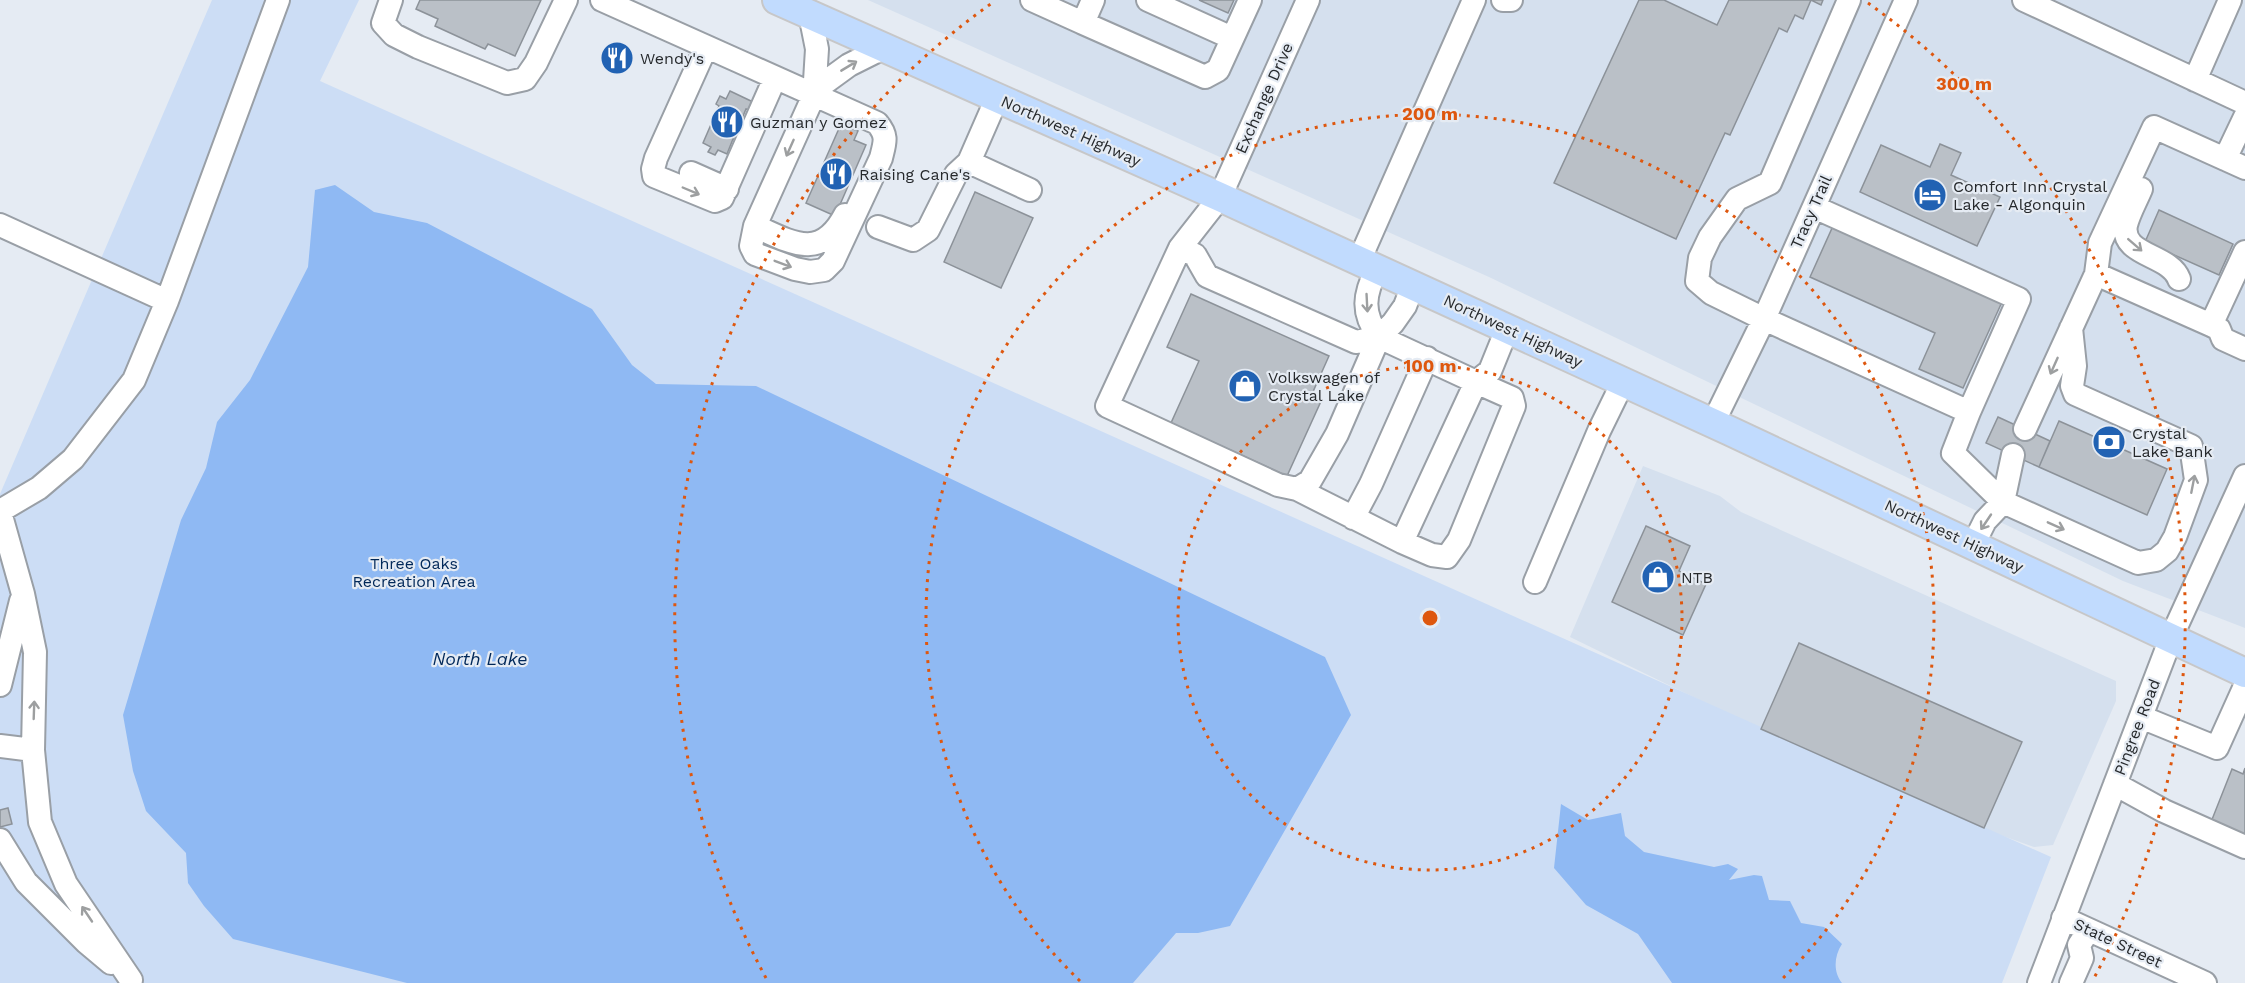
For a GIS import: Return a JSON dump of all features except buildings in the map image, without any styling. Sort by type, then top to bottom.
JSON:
[{"type":"main road","name":"Northwest Highway","points":[[777,0],[1413,285],[2245,673]]},
{"type":"street","points":[[133,981],[66,884],[40,822],[33,750],[35,652],[23,594],[0,512],[39,488],[73,459],[134,380],[167,301],[278,0]]},
{"type":"street","points":[[391,0],[383,23],[394,35],[507,83],[525,80],[536,63],[566,0]]},
{"type":"street","points":[[602,0],[775,78],[815,92],[877,123],[884,131],[885,141],[875,146],[841,222],[828,237],[808,246],[796,244],[755,226],[815,92],[817,49],[810,14]]},
{"type":"street","points":[[1032,0],[1205,77],[1218,70],[1250,0]]},
{"type":"street","points":[[1083,23],[1093,0]]},
{"type":"street","points":[[1148,0],[1232,38]]},
{"type":"street","name":"Exchange Drive","points":[[1297,489],[1278,485],[1107,406],[1180,248],[1220,197],[1308,0]]},
{"type":"street","points":[[1297,489],[1402,542],[1432,555],[1447,557],[1459,540],[1514,406],[1512,398],[1379,337],[1369,324],[1367,307],[1368,265],[1474,0]]},
{"type":"street","points":[[1503,0],[1511,0]]},
{"type":"street","points":[[1849,0],[1770,183],[1737,199],[1710,237],[1700,258],[1697,281],[1711,293],[1764,319],[1969,412]]},
{"type":"street","name":"Tracy Trail","points":[[1713,423],[1764,319],[1906,0]]},
{"type":"street","points":[[2024,0],[2245,103]]},
{"type":"street","points":[[2195,80],[2230,0]]},
{"type":"street","points":[[706,47],[656,158],[654,176],[715,201],[722,198],[775,78]]},
{"type":"street","points":[[815,92],[849,65],[885,47]]},
{"type":"street","points":[[879,226],[913,240],[928,230],[956,174],[969,162],[996,98]]},
{"type":"street","points":[[2025,429],[2096,274],[2100,243],[2154,127],[2235,163],[2245,117]]},
{"type":"street","points":[[656,158],[727,189]]},
{"type":"street","points":[[969,162],[1030,190]]},
{"type":"street","points":[[2148,174],[2126,225],[2126,236],[2135,248],[2171,266],[2179,279]]},
{"type":"street","points":[[1814,207],[2019,299],[1953,453],[2003,502],[2138,563],[2156,560],[2167,551],[2175,537],[2196,480],[2191,446],[2075,394],[2072,386],[2075,366],[2071,328]]},
{"type":"street","points":[[0,225],[167,301]]},
{"type":"street","points":[[1180,248],[1195,255],[1207,276],[1356,342],[1379,337]]},
{"type":"street","points":[[2215,327],[2245,252]]},
{"type":"street","points":[[2096,274],[2215,327],[2227,326],[2245,334]]},
{"type":"street","points":[[1297,489],[1311,481],[1337,434],[1379,337],[1405,306],[1413,285]]},
{"type":"street","points":[[2215,327],[2223,339],[2245,349]]},
{"type":"street","points":[[1402,542],[1476,382],[1490,371],[1507,329]]},
{"type":"street","points":[[1353,518],[1427,358]]},
{"type":"street","points":[[1535,582],[1599,430],[1623,382]]},
{"type":"street","points":[[1973,545],[1985,521],[2003,502],[2013,455]]},
{"type":"street","name":"Pingree Road","points":[[2039,983],[2171,638],[2245,476]]},
{"type":"street","points":[[0,685],[23,594]]},
{"type":"street","points":[[2141,717],[2217,748],[2236,729],[2245,686]]},
{"type":"street","points":[[0,746],[33,750]]},
{"type":"street","points":[[2115,784],[2164,812],[2245,848]]},
{"type":"street","points":[[0,840],[26,882],[86,942],[133,981]]},
{"type":"street","points":[[42,898],[66,884]]},
{"type":"street","name":"State Street","points":[[2063,918],[2205,983]]},
{"type":"street","points":[[2071,983],[2082,958],[2079,945],[2089,930]]},
{"type":"shaded area","points":[[868,0],[2245,0],[2245,628],[2123,581],[1489,277]]},
{"type":"shaded area","points":[[1643,466],[1720,496],[1741,512],[2116,681],[2116,701],[2053,845],[2034,847],[1986,830],[1763,731],[1570,637]]},
{"type":"green space","name":"Three Oaks Recreation Area","points":[[212,0],[359,0],[320,81],[2051,857],[2002,983],[0,983],[0,494]]},
{"type":"water","name":"North Lake","points":[[335,185],[374,212],[427,223],[592,309],[632,365],[656,384],[756,386],[1325,657],[1351,715],[1230,926],[1198,933],[1176,933],[1133,983],[407,983],[233,939],[204,906],[188,883],[186,853],[146,811],[133,771],[123,715],[181,520],[206,468],[217,422],[250,380],[308,267],[315,190]]},
{"type":"water","points":[[1561,804],[1588,820],[1621,813],[1625,836],[1644,852],[1714,867],[1728,864],[1738,869],[1729,880],[1754,875],[1762,876],[1769,900],[1790,901],[1801,923],[1824,927],[1842,944],[1837,954],[1836,964],[1837,974],[1842,983],[1672,983],[1638,934],[1586,905],[1554,868]]},
{"type":"place","name":"Wendy's","points":[[617,58]]},
{"type":"place","name":"Guzman y Gomez","points":[[727,122]]},
{"type":"place","name":"Raising Cane's","points":[[836,174]]},
{"type":"place","name":"Comfort Inn Crystal Lake - Algonquin","points":[[1930,195]]},
{"type":"place","name":"Volkswagen of Crystal Lake","points":[[1245,386]]},
{"type":"place","name":"Crystal Lake Bank","points":[[2109,442]]},
{"type":"place","name":"NTB","points":[[1658,577]]}]
